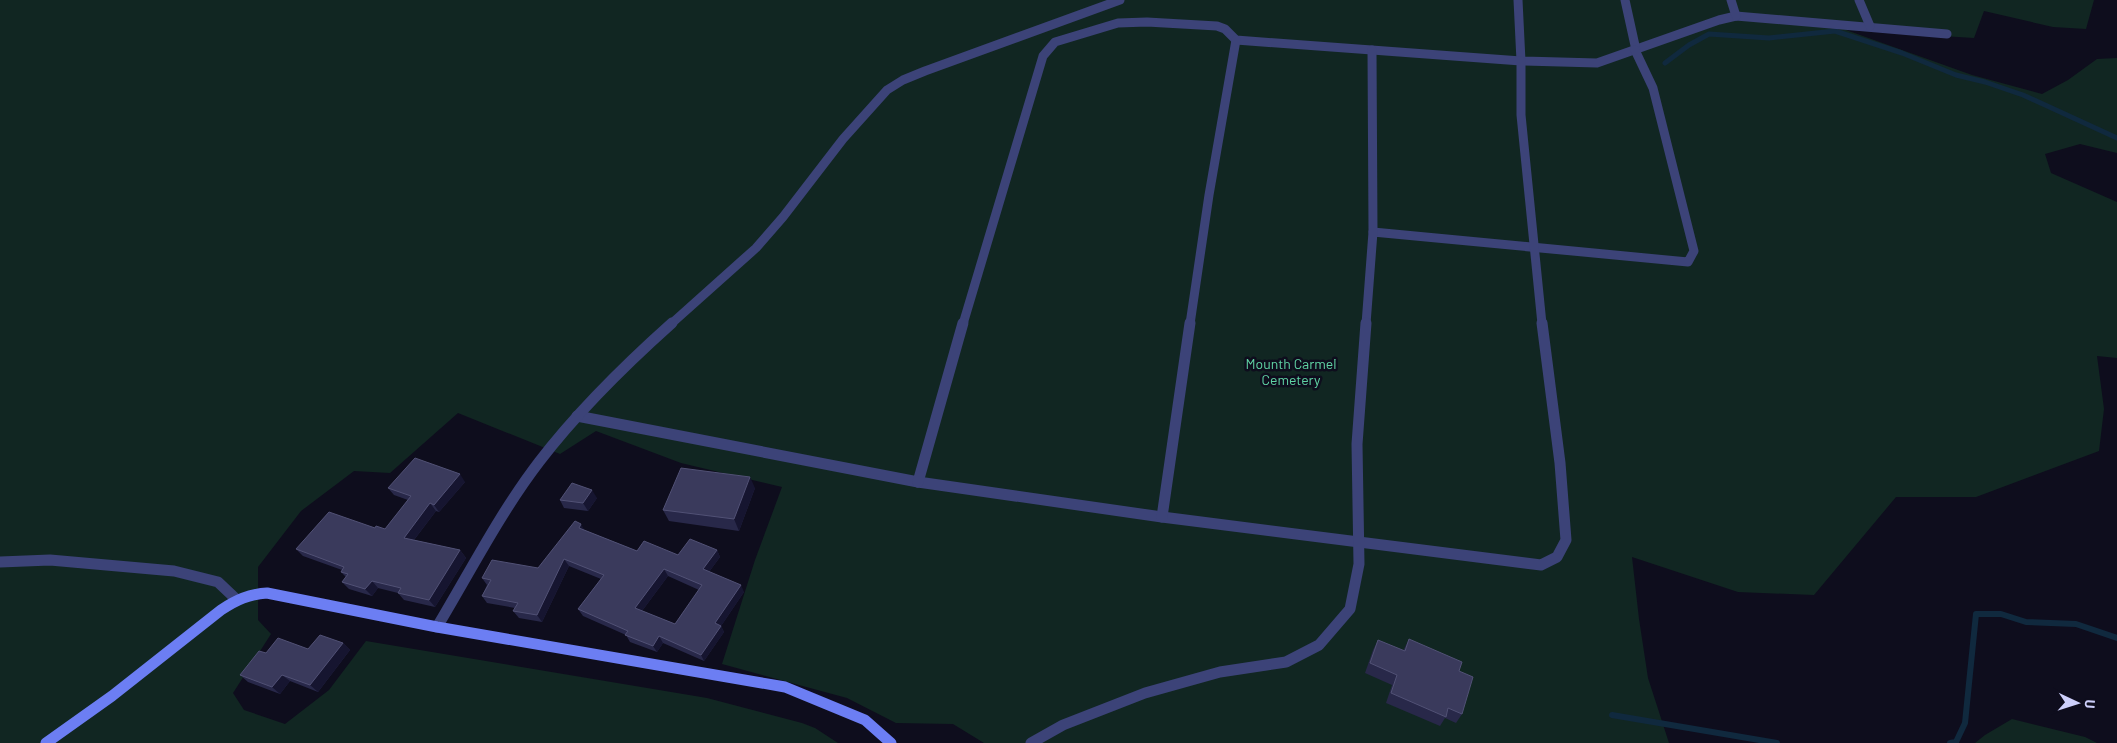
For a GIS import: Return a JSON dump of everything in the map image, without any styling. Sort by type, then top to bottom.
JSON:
[{"type":"main road","points":[[46,743],[112,696],[221,610],[237,600],[253,594],[267,593],[300,601],[437,626],[785,687],[865,720],[892,743]]},
{"type":"street","points":[[437,626],[532,471],[577,416],[653,340],[756,248],[783,217],[843,139],[887,90],[925,71],[1120,0]]},
{"type":"street","points":[[577,416],[918,482],[1162,517],[1541,565],[1557,557],[1566,540],[1560,463],[1544,342],[1536,246],[1521,115],[1518,0]]},
{"type":"street","points":[[1373,232],[1536,246],[1688,262],[1694,250],[1653,88],[1635,50],[1625,0]]},
{"type":"street","points":[[1730,0],[1736,16]]},
{"type":"street","points":[[1859,0],[1870,26]]},
{"type":"street","points":[[918,482],[938,418],[958,340],[1043,56],[1050,46],[1069,37],[1118,23],[1148,22],[1218,26],[1236,40],[1521,61],[1597,63],[1719,20],[1736,16],[1947,34]]},
{"type":"street","points":[[1162,517],[1209,195],[1236,40]]},
{"type":"street","points":[[1031,743],[1063,725],[1145,693],[1220,672],[1286,662],[1319,645],[1350,609],[1359,564],[1357,444],[1373,232],[1372,50]]},
{"type":"street","points":[[0,562],[50,560],[174,571],[218,582],[237,600]]},
{"type":"green space","name":"Mounth Carmel Cemetery","points":[[0,0],[2094,0],[2086,29],[2053,27],[1984,11],[1974,38],[1846,30],[1972,75],[2042,94],[2068,80],[2097,59],[2117,58],[2117,153],[2080,144],[2045,154],[2051,173],[2117,202],[2117,358],[2097,356],[2104,409],[2099,451],[1976,497],[1896,497],[1814,595],[1738,592],[1632,557],[1648,678],[1669,743],[984,743],[953,724],[896,723],[847,698],[722,664],[755,560],[782,487],[681,463],[596,431],[560,454],[458,413],[390,473],[354,471],[301,511],[258,567],[258,620],[271,634],[233,693],[244,710],[285,724],[329,690],[366,641],[707,698],[802,723],[815,728],[838,743],[0,743]]},
{"type":"green space","points":[[2012,719],[2085,737],[2097,743],[1975,743]]},
{"type":"building","points":[[415,458],[460,474],[434,505],[430,503],[404,538],[460,550],[429,600],[398,593],[401,588],[372,581],[365,589],[342,582],[348,574],[341,572],[344,567],[296,549],[329,512],[375,528],[376,526],[385,529],[411,496],[388,488]]},
{"type":"building","points":[[681,468],[750,477],[734,519],[663,510]]},
{"type":"building","points":[[572,483],[592,490],[583,503],[560,500]]},
{"type":"building","points":[[575,521],[581,524],[579,528],[637,551],[644,541],[678,555],[690,539],[717,550],[703,569],[741,585],[715,623],[721,626],[701,655],[659,636],[653,646],[625,635],[628,631],[578,609],[604,575],[564,559],[537,615],[513,611],[518,603],[482,596],[491,580],[482,578],[492,560],[538,568]],"holes":[[[664,569],[702,585],[675,624],[635,608]]]},
{"type":"building","points":[[320,635],[343,643],[310,685],[282,675],[272,687],[240,675],[259,651],[266,653],[278,638],[308,649]]},
{"type":"building","points":[[1409,639],[1462,662],[1459,671],[1473,677],[1462,714],[1448,708],[1446,717],[1391,693],[1397,675],[1370,663],[1378,640],[1405,651]]},
{"type":"waterway","points":[[1665,63],[1689,45],[1709,34],[1769,38],[1835,31],[1902,53],[1956,75],[1985,82],[2023,95],[2117,138]]},
{"type":"waterway","points":[[1950,743],[1956,742],[1965,723],[1976,614],[2001,614],[2026,622],[2076,624],[2117,638]]},
{"type":"waterway","points":[[1612,715],[1777,743]]}]
